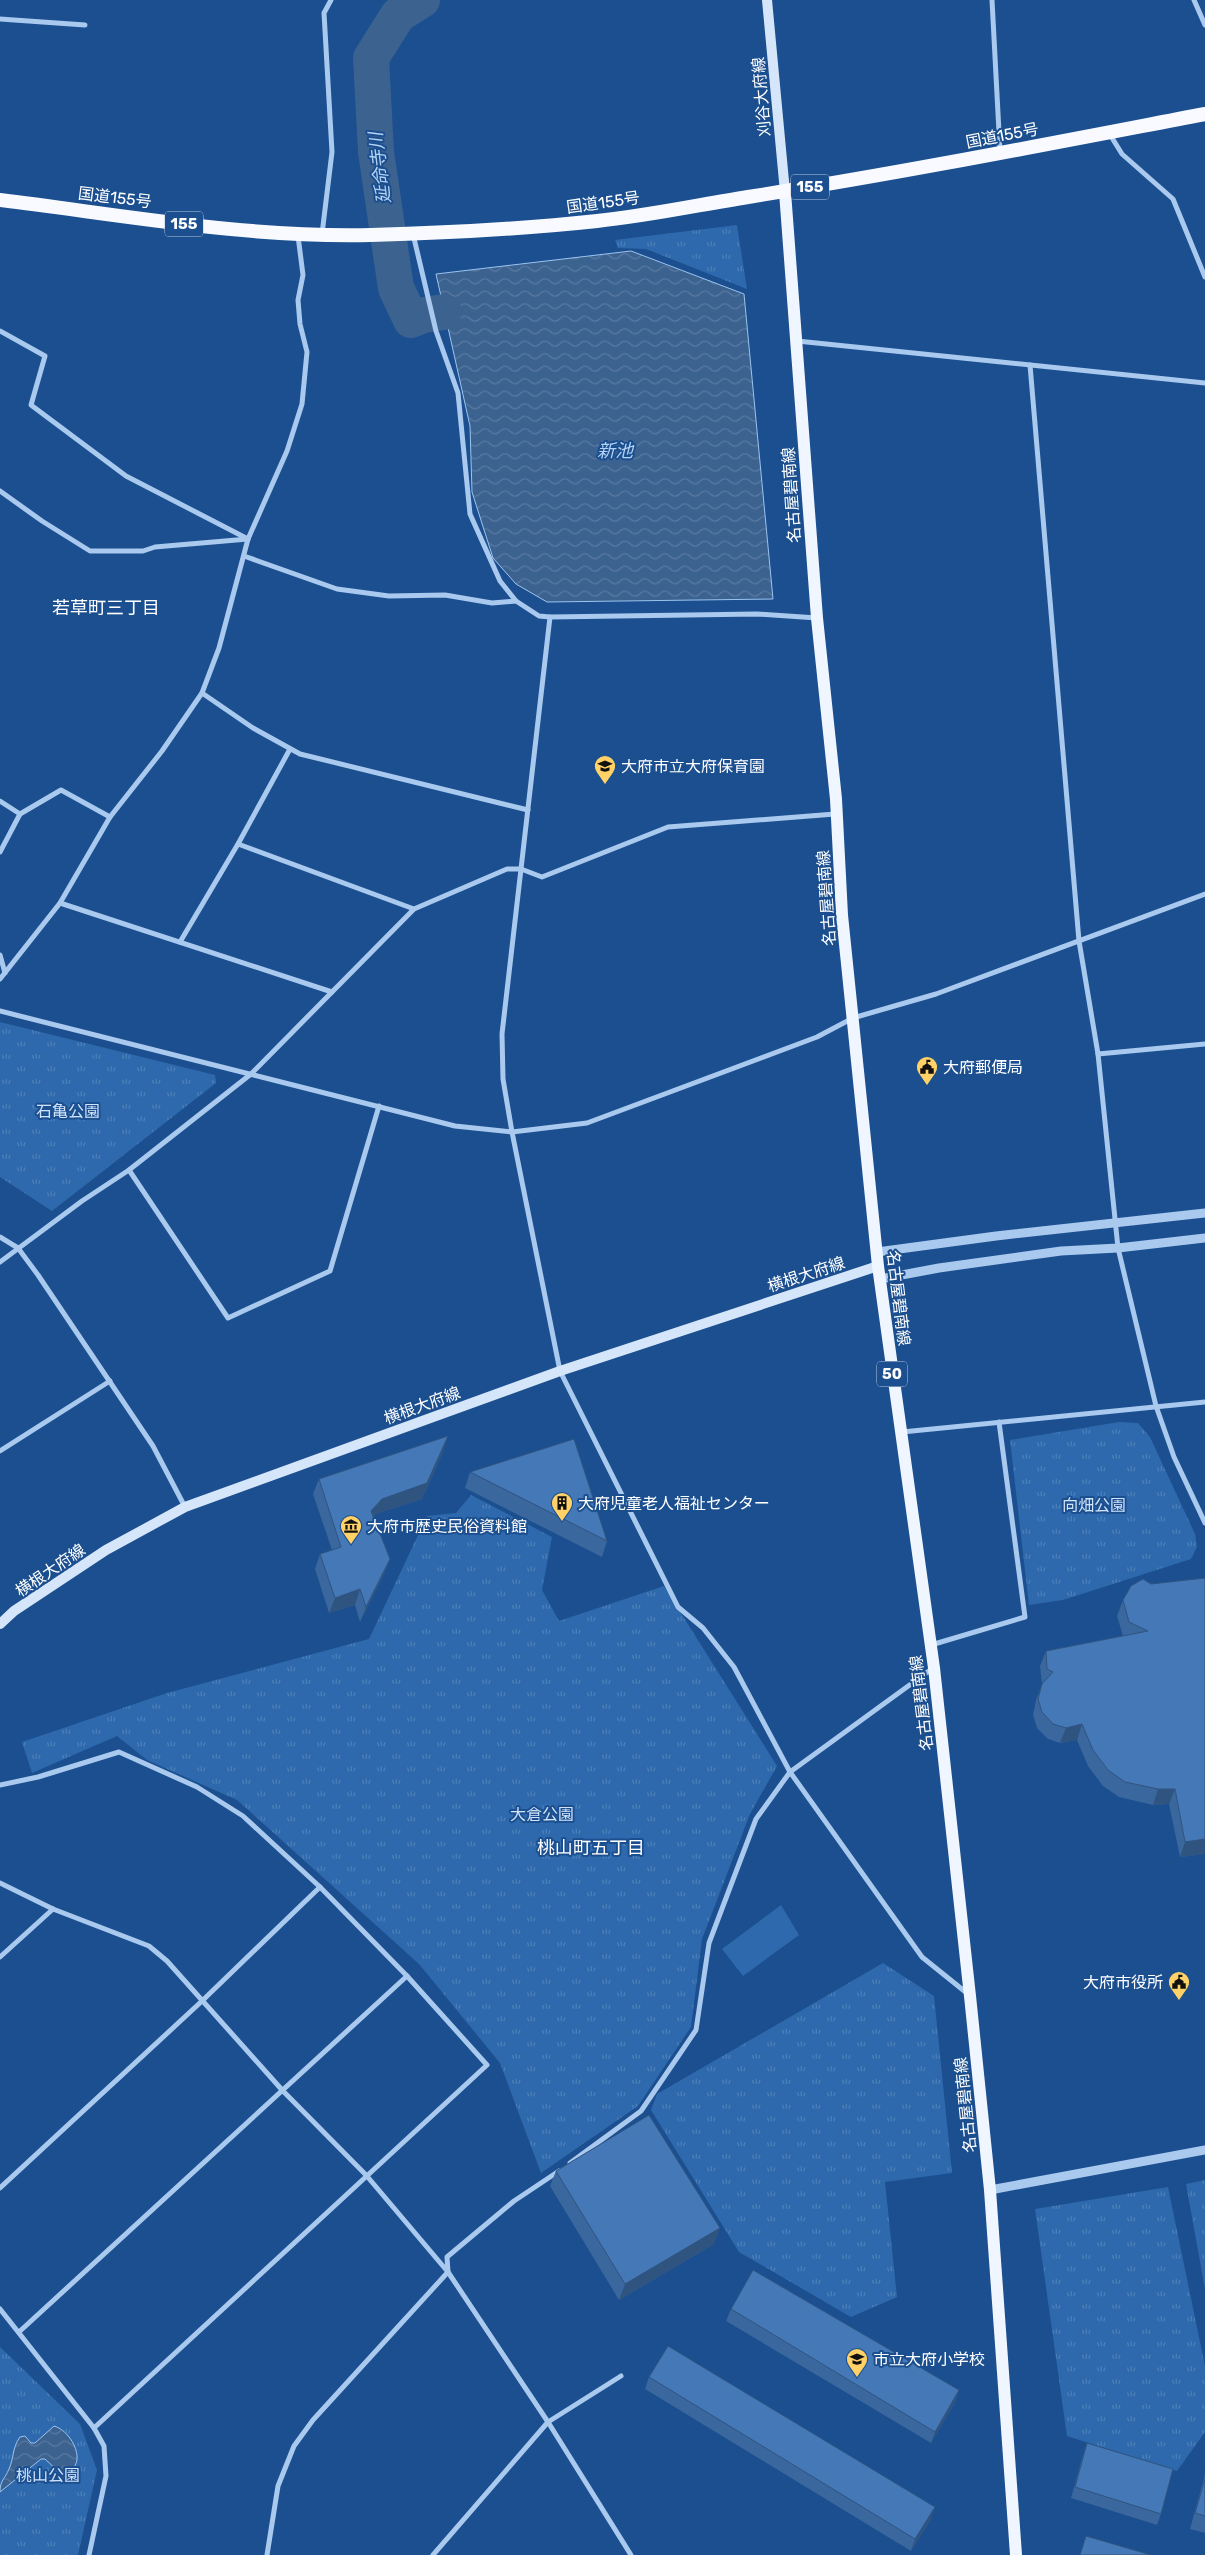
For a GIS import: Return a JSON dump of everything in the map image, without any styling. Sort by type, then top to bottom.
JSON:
[{"type":"highway","name":"国道155号","points":[[0,200],[190,224],[322,235],[489,231],[602,221],[785,192],[1000,154],[1205,114]]},
{"type":"main road","name":"刈谷大府線","points":[[767,0],[785,192]]},
{"type":"main road","name":"名古屋碧南線","points":[[785,192],[817,618],[837,814],[842,915],[879,1273],[934,1668],[970,1996],[990,2190],[1016,2555]]},
{"type":"main road","name":"横根大府線","points":[[0,1624],[14,1611],[106,1550],[185,1507],[560,1371],[879,1273]]},
{"type":"street","points":[[322,235],[332,152],[324,13],[331,0]]},
{"type":"street","points":[[992,0],[1000,154]]},
{"type":"street","points":[[1194,0],[1205,25]]},
{"type":"street","points":[[0,19],[85,26]]},
{"type":"street","points":[[1109,132],[1122,154],[1173,199],[1205,278]]},
{"type":"street","points":[[0,979],[60,903],[110,818],[162,751],[202,693],[219,648],[248,539],[287,451],[302,404],[307,352],[300,324],[298,300],[303,275],[297,233]]},
{"type":"street","points":[[412,233],[436,331],[458,393],[470,514],[496,574],[516,601],[539,616],[550,617],[757,614],[817,618]]},
{"type":"street","points":[[0,331],[45,356],[31,406],[126,476],[248,539]]},
{"type":"street","points":[[796,341],[1205,383]]},
{"type":"street","points":[[1030,365],[1079,940],[1098,1054],[1118,1248],[1156,1406],[1174,1457],[1205,1523]]},
{"type":"street","points":[[0,491],[42,522],[90,551],[143,552],[155,547],[248,539]]},
{"type":"street","points":[[244,556],[337,589],[389,596],[445,595],[492,604],[516,601]]},
{"type":"street","points":[[550,617],[502,1034],[503,1079],[512,1132],[560,1371],[678,1607],[703,1628],[734,1667],[790,1772],[922,1957],[970,1996]]},
{"type":"street","points":[[202,693],[253,728],[290,749],[335,764],[528,810]]},
{"type":"street","points":[[180,942],[238,844],[290,749]]},
{"type":"street","points":[[0,852],[20,814],[61,790],[110,818]]},
{"type":"street","points":[[0,802],[20,814]]},
{"type":"street","points":[[0,1262],[82,1201],[129,1170],[251,1074],[414,909],[507,869],[522,869],[542,877],[668,827],[837,814]]},
{"type":"street","points":[[238,844],[414,909]]},
{"type":"street","points":[[0,1011],[455,1126],[512,1132],[587,1123],[817,1037],[853,1018],[936,994],[1205,894]]},
{"type":"street","points":[[60,903],[332,992]]},
{"type":"street","points":[[0,955],[5,973]]},
{"type":"street","points":[[1098,1054],[1205,1044]]},
{"type":"street","points":[[129,1170],[228,1318],[330,1272],[379,1106]]},
{"type":"street","points":[[877,1252],[1205,1213]]},
{"type":"street","points":[[0,1237],[18,1248],[110,1381],[153,1446],[185,1507]]},
{"type":"street","points":[[879,1273],[939,1268],[1060,1251],[1118,1248],[1205,1238]]},
{"type":"street","points":[[0,1451],[110,1381]]},
{"type":"street","points":[[900,1432],[1205,1402]]},
{"type":"street","points":[[931,1646],[1025,1617],[999,1422]]},
{"type":"street","points":[[267,2555],[278,2486],[294,2446],[313,2420],[448,2272],[447,2257],[514,2201],[641,2111],[696,2030],[709,1943],[756,1819],[790,1772],[934,1668]]},
{"type":"street","points":[[0,1785],[38,1778],[119,1752],[197,1787],[243,1816],[320,1887],[407,1976],[487,2064],[94,2428]]},
{"type":"street","points":[[0,1883],[54,1909],[149,1946],[167,1961],[283,2091],[366,2175],[448,2272],[548,2422],[631,2555]]},
{"type":"street","points":[[0,2188],[202,2001],[320,1887]]},
{"type":"street","points":[[0,1957],[54,1909]]},
{"type":"street","points":[[19,2332],[407,1976]]},
{"type":"street","points":[[990,2190],[1205,2150]]},
{"type":"street","points":[[0,2309],[94,2428],[104,2446],[106,2476],[89,2555]]},
{"type":"street","points":[[432,2555],[548,2422],[621,2376]]},
{"type":"green space","points":[[737,225],[747,289],[646,249],[618,248],[615,240]]},
{"type":"green space","name":"石亀公園","points":[[0,1022],[215,1075],[216,1083],[52,1211],[0,1177]]},
{"type":"green space","name":"向畑公園","points":[[1119,1422],[1138,1423],[1150,1437],[1195,1534],[1197,1547],[1191,1559],[1063,1600],[1029,1605],[1010,1440]]},
{"type":"green space","name":"大倉公園","points":[[471,1495],[552,1537],[542,1590],[559,1621],[664,1586],[777,1766],[750,1814],[702,1939],[691,2027],[638,2106],[541,2173],[500,2063],[419,1964],[237,1800],[147,1760],[117,1736],[32,1773],[22,1742],[167,1693],[369,1639],[427,1516],[456,1513]]},
{"type":"green space","points":[[781,1905],[799,1935],[743,1976],[722,1949]]},
{"type":"green space","points":[[883,1963],[934,1996],[952,2173],[885,2182],[897,2297],[851,2317],[739,2252],[651,2110],[657,2094]]},
{"type":"green space","points":[[1205,2180],[1205,2289],[1186,2184]]},
{"type":"green space","points":[[1168,2187],[1205,2366],[1205,2432],[1177,2471],[1067,2436],[1035,2209]]},
{"type":"green space","name":"桃山公園","points":[[0,2347],[80,2424],[97,2470],[78,2555],[0,2555]]},
{"type":"water","name":"新池","points":[[631,251],[744,294],[773,599],[547,602],[516,584],[493,558],[472,492],[470,426],[436,274]]},
{"type":"water","points":[[54,2426],[62,2430],[73,2443],[77,2459],[75,2466],[69,2471],[59,2472],[45,2459],[41,2459],[0,2492],[2,2482],[9,2469],[20,2437],[25,2436],[31,2443],[35,2443]]},
{"type":"building","name":"大府市歴史民俗資料館","points":[[448,1436],[427,1483],[382,1499],[371,1511],[390,1559],[366,1607],[360,1589],[335,1598],[320,1554],[341,1547],[319,1479]]},
{"type":"building","name":"大府児童老人福祉センター","points":[[574,1439],[607,1541],[470,1472]]},
{"type":"building","points":[[1205,1578],[1205,1839],[1185,1842],[1175,1789],[1158,1789],[1125,1782],[1108,1770],[1093,1750],[1082,1724],[1066,1728],[1053,1724],[1042,1712],[1038,1699],[1042,1684],[1053,1672],[1047,1669],[1046,1651],[1148,1631],[1129,1622],[1123,1600],[1131,1586],[1143,1579],[1151,1584]]},
{"type":"building","points":[[649,2115],[720,2228],[625,2284],[556,2171]]},
{"type":"building","points":[[753,2270],[959,2390],[935,2432],[731,2309]]},
{"type":"building","points":[[668,2346],[935,2507],[915,2539],[649,2377]]},
{"type":"building","points":[[1087,2443],[1173,2469],[1161,2514],[1075,2487]]},
{"type":"building","points":[[1205,2479],[1205,2516],[1195,2513]]},
{"type":"building","points":[[1086,2536],[1151,2555],[1080,2555]]},
{"type":"waterway","name":"延命寺川","points":[[422,0],[398,15],[371,58],[376,152],[396,288],[411,320],[424,315],[444,312]]},
{"type":"place","name":"大府市立大府保育園","points":[[605,785]]},
{"type":"place","name":"大府郵便局","points":[[927,1086]]},
{"type":"place","name":"大府児童老人福祉センター","points":[[562,1522]]},
{"type":"place","name":"大府市歴史民俗資料館","points":[[351,1545]]},
{"type":"place","name":"大府市役所","points":[[1179,2001]]},
{"type":"place","name":"市立大府小学校","points":[[857,2378]]},
{"type":"district","name":"若草町三丁目","points":[[106,608]]},
{"type":"district","name":"桃山町五丁目","points":[[591,1848]]}]
